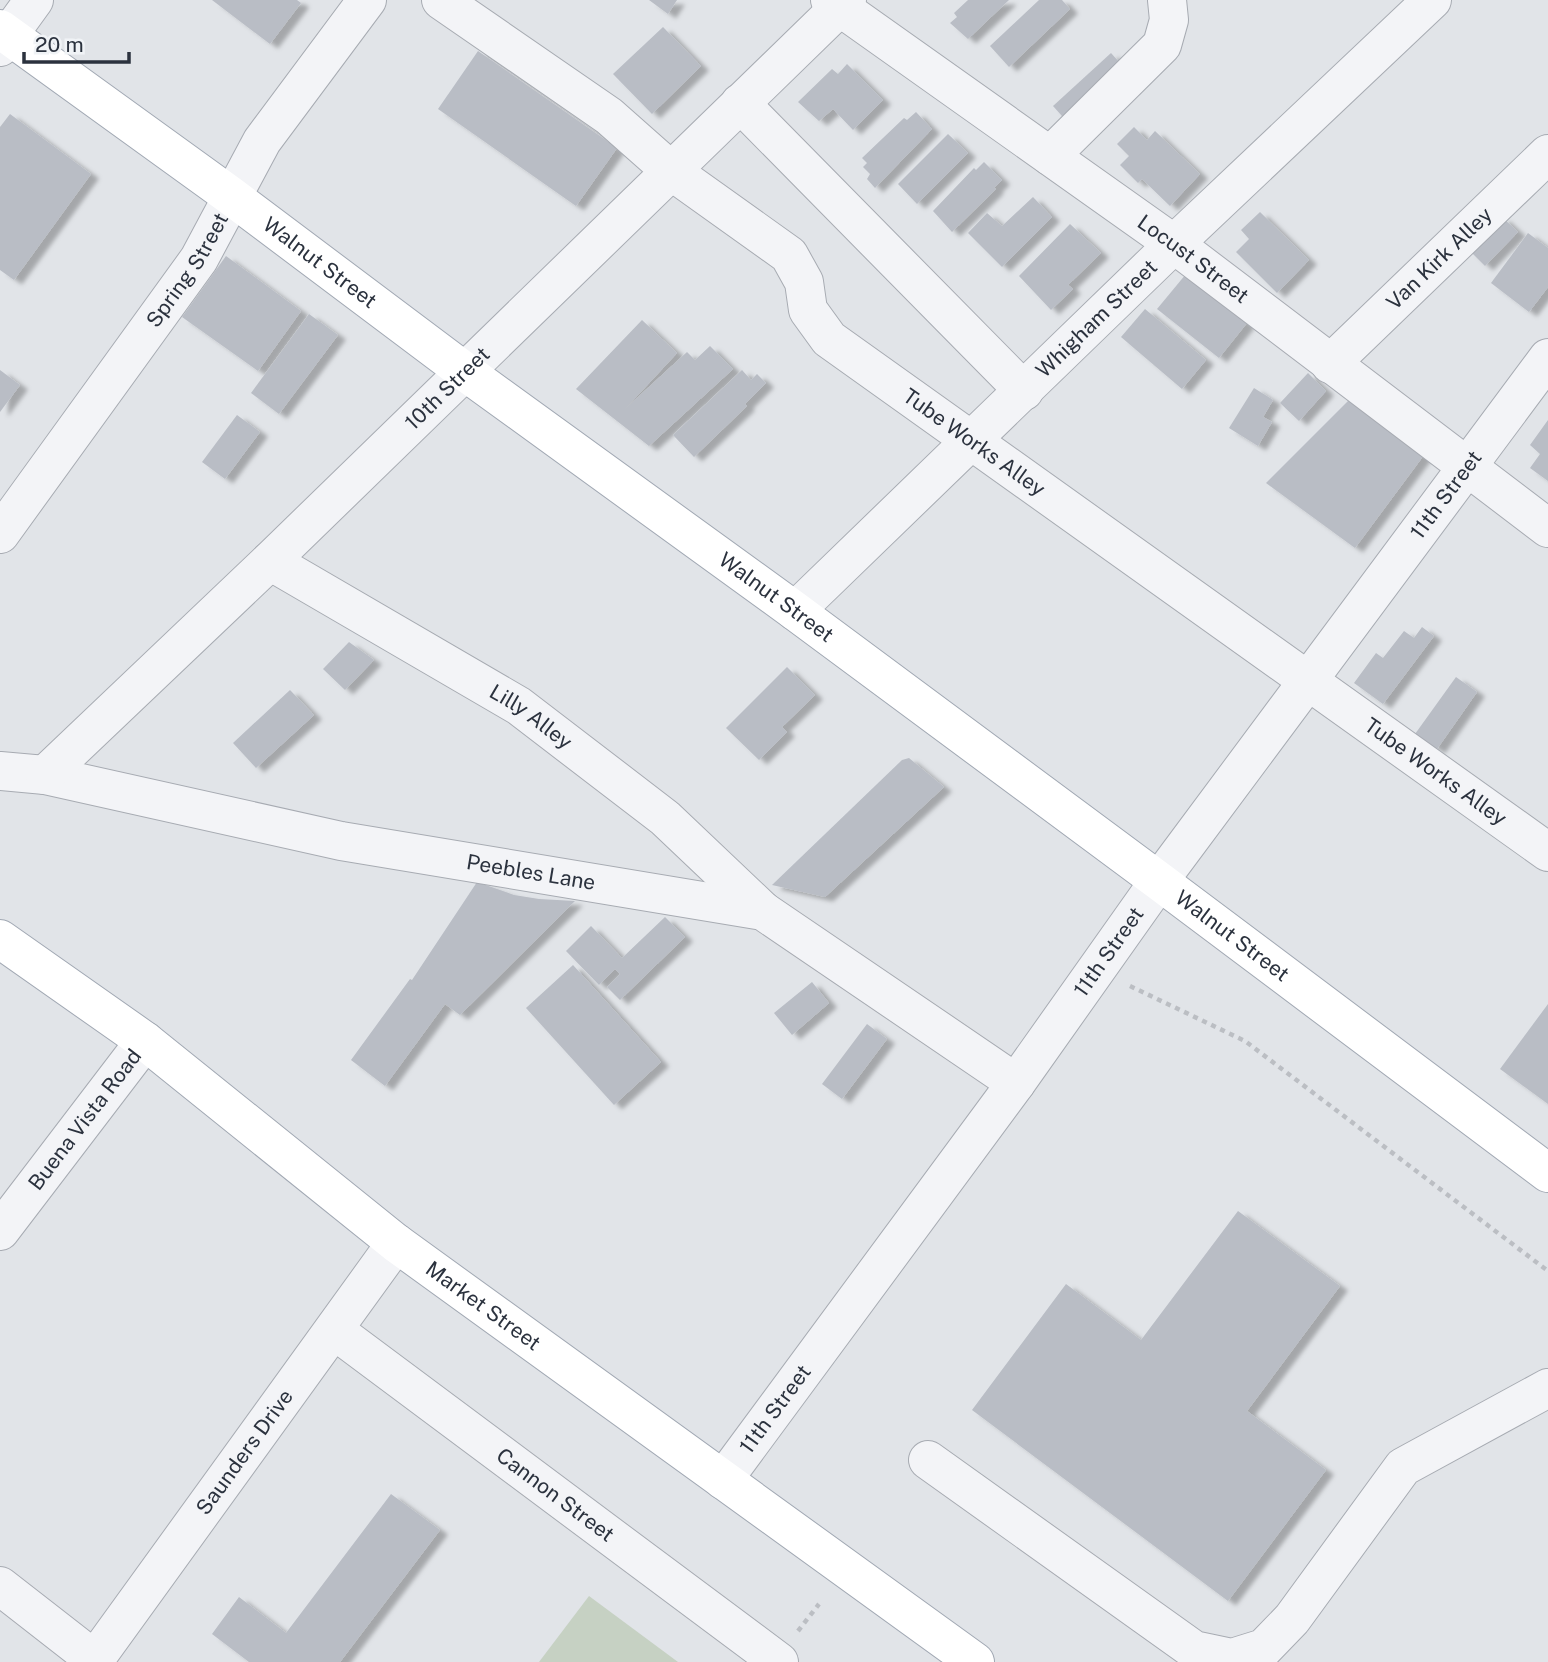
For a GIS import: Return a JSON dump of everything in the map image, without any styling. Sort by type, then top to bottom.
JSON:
[{"type":"main road","name":"Walnut Street","points":[[3,37],[231,196],[464,371],[795,611],[1159,881],[1548,1173]]},
{"type":"main road","name":"Market Street","points":[[0,939],[145,1041],[396,1243],[975,1662]]},
{"type":"street","points":[[3,37],[34,0]]},
{"type":"street","name":"Spring Street","points":[[0,534],[199,259],[262,141],[367,0]]},
{"type":"street","name":"Tube Works Alley","points":[[441,0],[609,116],[670,170],[789,255],[804,282],[808,310],[829,339],[1548,852]]},
{"type":"street","points":[[1050,156],[1162,45],[1169,20],[1167,0]]},
{"type":"street","name":"Whigham Street","points":[[795,611],[1174,244],[1432,0]]},
{"type":"street","name":"10th Street","points":[[45,775],[270,561],[740,103],[839,2]]},
{"type":"street","name":"Locust Street","points":[[839,2],[1174,244],[1548,528]]},
{"type":"street","points":[[740,103],[1024,391]]},
{"type":"street","name":"Van Kirk Alley","points":[[1330,364],[1548,154]]},
{"type":"street","name":"11th Street","points":[[723,1480],[1016,1083],[1159,881],[1548,358]]},
{"type":"street","name":"Lilly Alley","points":[[270,561],[519,706],[665,818],[762,911]]},
{"type":"street","name":"Peebles Lane","points":[[0,771],[45,775],[341,841],[762,911],[1016,1083]]},
{"type":"street","name":"Buena Vista Road","points":[[0,1231],[145,1041]]},
{"type":"street","name":"Saunders Drive","points":[[94,1661],[396,1243]]},
{"type":"street","name":"Cannon Street","points":[[334,1330],[779,1662]]},
{"type":"street","points":[[928,1460],[1194,1650],[1232,1658],[1264,1648],[1292,1619],[1403,1467],[1548,1388]]},
{"type":"street","points":[[0,1586],[94,1661]]},
{"type":"path","points":[[1098,970],[1245,1041],[1548,1271]]},
{"type":"path","points":[[812,1613],[819,1604]]},
{"type":"green space","points":[[589,1596],[678,1662],[539,1662]]},
{"type":"building","points":[[212,0],[297,0],[301,3],[270,44]]},
{"type":"building","points":[[649,0],[677,0],[668,14]]},
{"type":"building","points":[[968,0],[1009,0],[968,39],[950,23],[957,17],[954,13]]},
{"type":"building","points":[[1039,0],[1062,0],[1070,9],[1009,67],[990,46]]},
{"type":"building","points":[[663,27],[701,66],[652,114],[613,74]]},
{"type":"building","points":[[478,51],[617,148],[576,206],[438,109]]},
{"type":"building","points":[[1111,53],[1128,72],[1070,125],[1053,106]]},
{"type":"building","points":[[847,64],[883,100],[853,130],[833,109],[819,121],[798,102],[832,69],[838,74]]},
{"type":"building","points":[[916,112],[932,129],[875,188],[867,179],[870,174],[863,167],[867,163],[862,158],[904,118],[907,120]]},
{"type":"building","points":[[10,114],[91,174],[14,280],[0,270],[0,127]]},
{"type":"building","points":[[1134,127],[1147,140],[1155,131],[1200,174],[1170,206],[1142,179],[1138,183],[1120,165],[1129,156],[1117,144]]},
{"type":"building","points":[[948,134],[968,153],[917,204],[898,184]]},
{"type":"building","points":[[984,162],[1002,180],[952,232],[933,211],[974,168],[976,170]]},
{"type":"building","points":[[1033,197],[1052,217],[1002,267],[968,233],[987,213],[1002,226]]},
{"type":"building","points":[[1260,212],[1309,260],[1277,293],[1236,252],[1249,239],[1241,230]]},
{"type":"building","points":[[1502,217],[1518,232],[1485,266],[1469,250]]},
{"type":"building","points":[[1070,224],[1101,253],[1068,285],[1073,289],[1051,310],[1019,276]]},
{"type":"building","points":[[1528,233],[1548,248],[1548,287],[1529,312],[1491,283]]},
{"type":"building","points":[[226,256],[301,311],[258,371],[182,317]]},
{"type":"building","points":[[1186,274],[1247,323],[1219,358],[1157,309]]},
{"type":"building","points":[[1145,309],[1206,360],[1182,389],[1121,337]]},
{"type":"building","points":[[309,314],[338,335],[279,414],[251,393]]},
{"type":"building","points":[[642,320],[677,353],[625,409],[687,352],[695,360],[710,346],[733,369],[649,446],[576,389]]},
{"type":"building","points":[[0,370],[20,385],[0,412]]},
{"type":"building","points":[[742,370],[751,380],[757,374],[766,383],[745,404],[747,406],[694,457],[673,435]]},
{"type":"building","points":[[1308,373],[1326,391],[1299,421],[1280,403]]},
{"type":"building","points":[[1254,388],[1273,400],[1263,417],[1272,422],[1258,446],[1229,428]]},
{"type":"building","points":[[1349,400],[1424,455],[1355,548],[1266,483]]},
{"type":"building","points":[[237,415],[260,432],[225,479],[202,462]]},
{"type":"building","points":[[1548,420],[1548,481],[1530,468],[1540,454],[1530,445]]},
{"type":"building","points":[[1422,627],[1434,636],[1383,704],[1354,683],[1376,653],[1383,658],[1404,631],[1414,638]]},
{"type":"building","points":[[349,642],[374,660],[345,690],[323,669]]},
{"type":"building","points":[[787,667],[815,695],[782,727],[787,732],[759,760],[726,728]]},
{"type":"building","points":[[1456,677],[1477,692],[1437,749],[1415,734]]},
{"type":"building","points":[[290,690],[314,715],[256,768],[233,743]]},
{"type":"building","points":[[909,758],[944,787],[825,897],[772,885],[902,760]]},
{"type":"building","points":[[477,882],[514,895],[575,901],[460,1015],[445,1004],[385,1086],[351,1060],[410,979],[412,980]]},
{"type":"building","points":[[665,917],[685,937],[620,1000],[607,987],[620,974],[615,969],[599,985],[566,951],[591,926],[622,958]]},
{"type":"building","points":[[573,965],[661,1062],[614,1105],[526,1008]]},
{"type":"building","points":[[812,982],[829,1003],[792,1035],[774,1013]]},
{"type":"building","points":[[1548,1004],[1548,1104],[1500,1069]]},
{"type":"building","points":[[867,1024],[887,1039],[842,1099],[822,1084]]},
{"type":"building","points":[[1238,1211],[1340,1286],[1247,1411],[1326,1470],[1228,1601],[972,1410],[1066,1284],[1141,1340]]},
{"type":"building","points":[[391,1494],[440,1530],[340,1662],[249,1662],[212,1634],[239,1597],[286,1633]]}]
